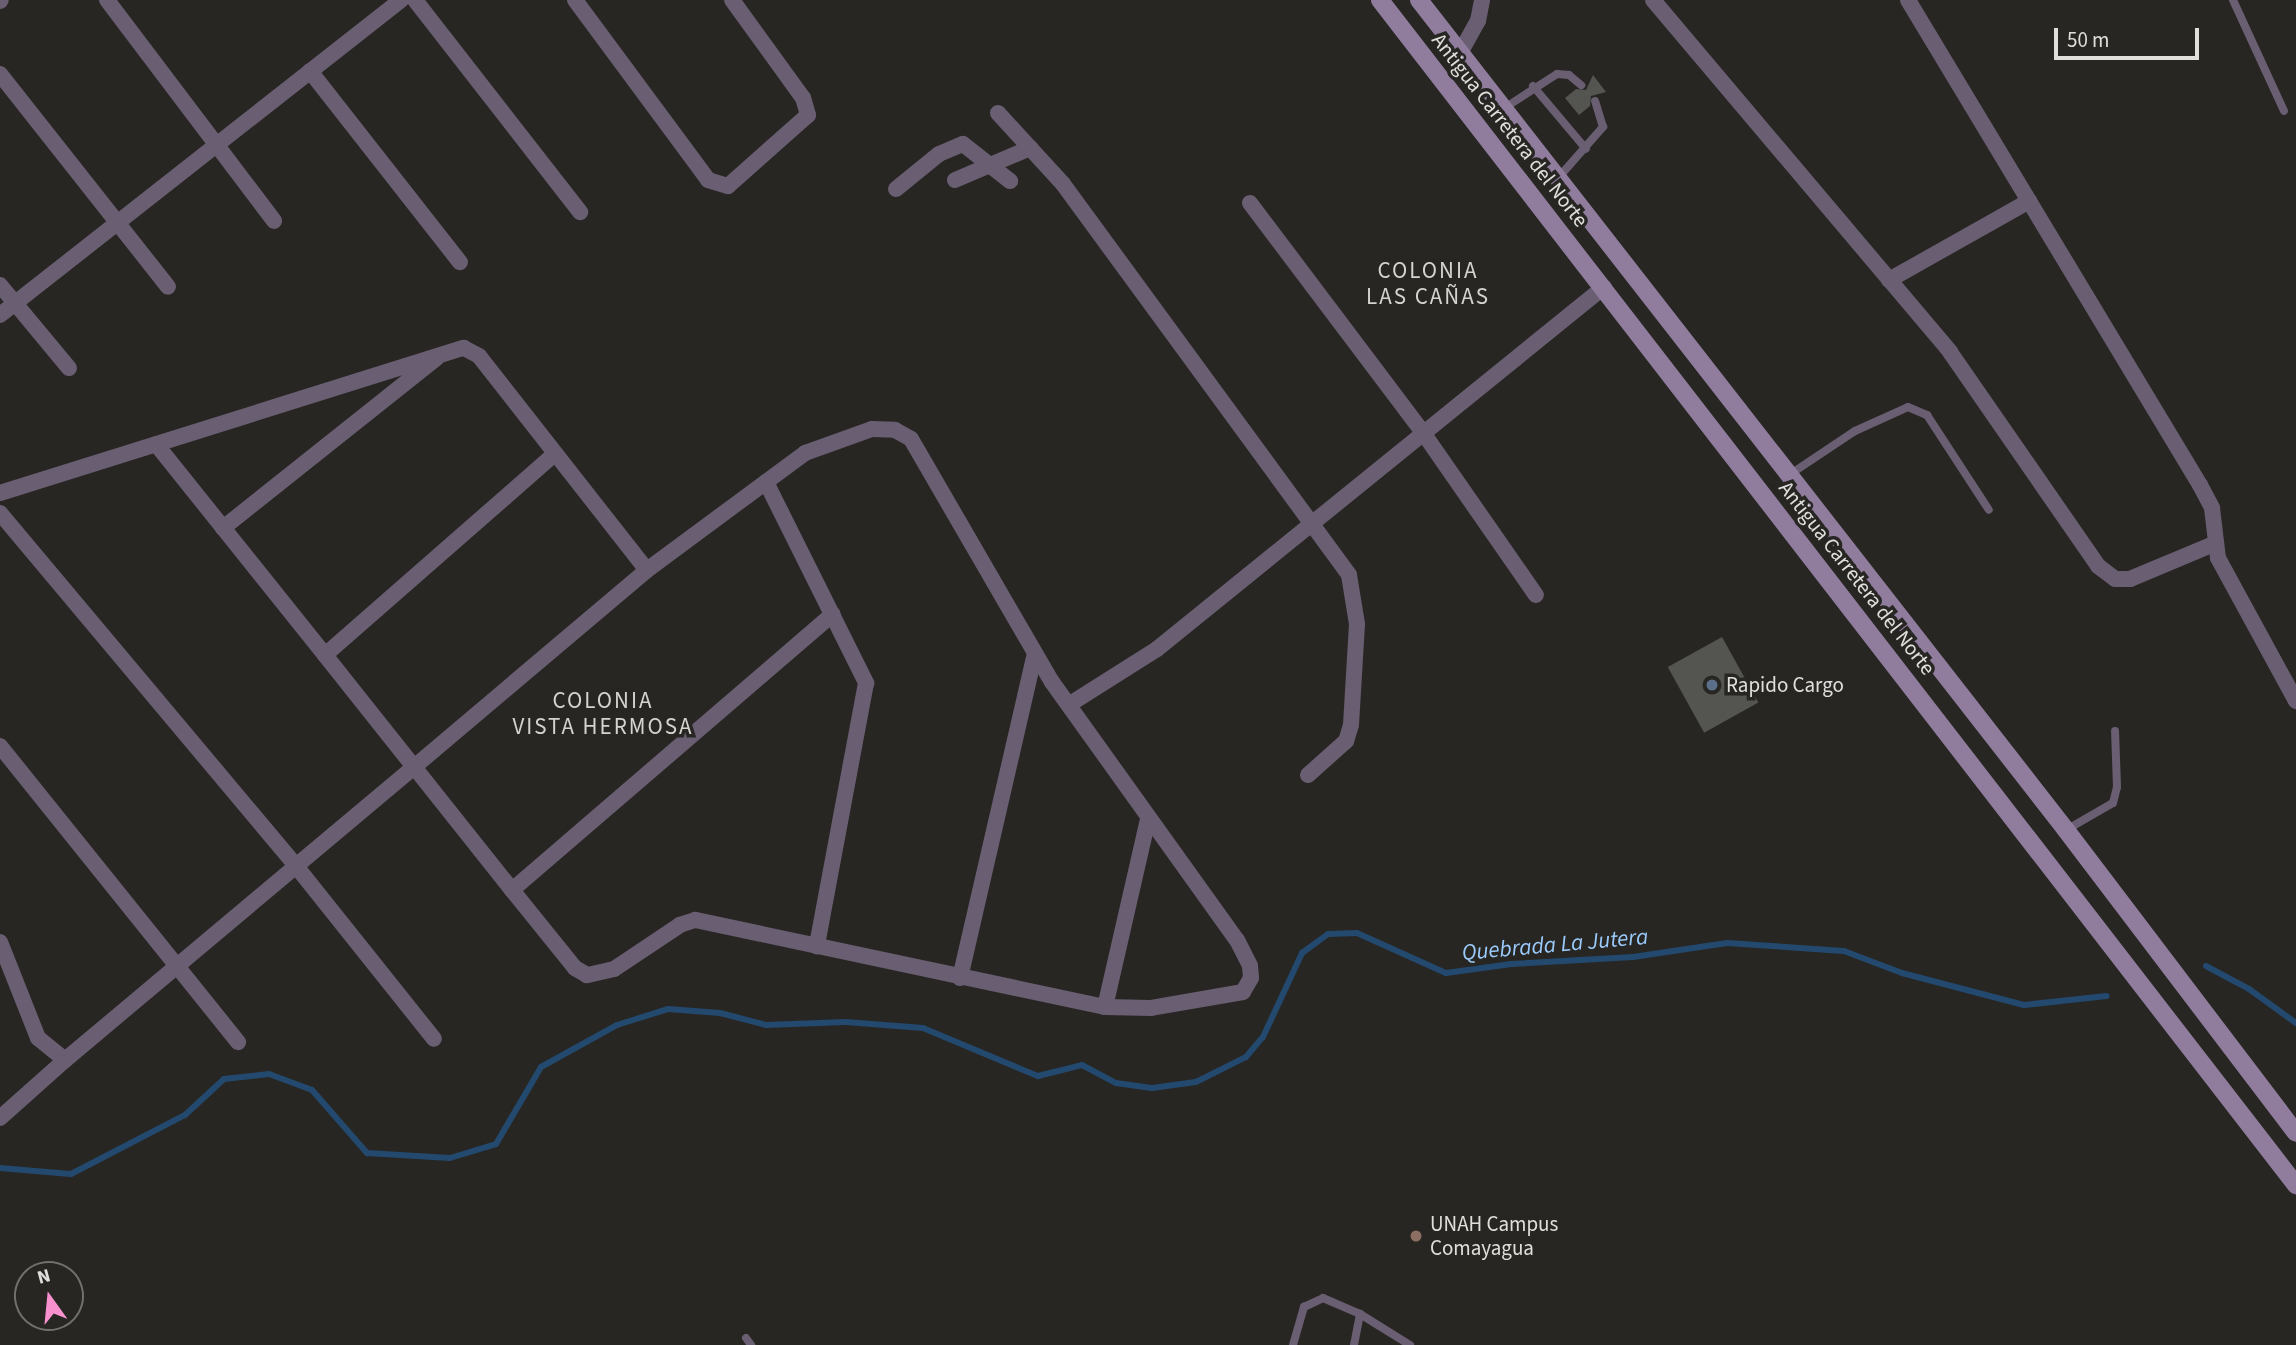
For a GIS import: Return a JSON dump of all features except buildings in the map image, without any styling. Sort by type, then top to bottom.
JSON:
[{"type":"main road","name":"Antigua Carretera del Norte","points":[[1380,0],[2296,1185]]},
{"type":"main road","name":"Antigua Carretera del Norte","points":[[1419,0],[1506,107],[2066,830],[2296,1133]]},
{"type":"street","points":[[107,0],[220,144],[274,221]]},
{"type":"street","points":[[0,315],[401,0]]},
{"type":"street","points":[[415,0],[580,212]]},
{"type":"street","points":[[575,0],[708,180],[729,186],[808,115],[803,98],[732,0]]},
{"type":"street","points":[[1460,53],[1478,21],[1482,0]]},
{"type":"street","points":[[1653,0],[1950,352],[2098,566],[2115,579],[2130,579],[2216,542]]},
{"type":"street","points":[[1908,0],[2200,485],[2212,508],[2216,542],[2229,582],[2296,701]]},
{"type":"street","points":[[310,71],[460,262]]},
{"type":"street","points":[[0,74],[168,286]]},
{"type":"street","points":[[998,113],[1063,184],[1349,575],[1357,624],[1346,741],[1308,775]]},
{"type":"street","points":[[896,189],[939,154],[963,144],[1010,181]]},
{"type":"street","points":[[955,180],[1030,148]]},
{"type":"street","points":[[1889,280],[2029,201]]},
{"type":"street","points":[[1250,203],[1424,434],[1536,595]]},
{"type":"street","points":[[0,285],[69,369]]},
{"type":"street","points":[[1070,704],[1157,649],[1604,287]]},
{"type":"street","points":[[0,493],[444,352],[464,348],[479,356],[647,570]]},
{"type":"street","points":[[223,528],[444,352]]},
{"type":"street","points":[[0,1118],[65,1060],[414,767],[647,570],[805,453],[840,438],[872,429],[895,430],[911,439],[1035,654],[1149,820],[1237,940],[1250,966],[1251,978],[1243,992],[1151,1008],[1105,1007],[695,920],[680,925],[614,969],[587,975],[575,968],[512,890],[414,767],[325,655],[223,528],[156,443]]},
{"type":"street","points":[[325,655],[555,454]]},
{"type":"street","points":[[766,482],[866,683],[817,946]]},
{"type":"street","points":[[0,513],[296,866],[434,1039]]},
{"type":"street","points":[[512,890],[833,614]]},
{"type":"street","points":[[960,978],[1035,654]]},
{"type":"street","points":[[0,746],[238,1042]]},
{"type":"street","points":[[1105,1007],[1149,820]]},
{"type":"street","points":[[0,942],[38,1038],[65,1060]]},
{"type":"lane","points":[[2233,0],[2284,111]]},
{"type":"lane","points":[[1506,107],[1533,86],[1557,74],[1569,75],[1581,85]]},
{"type":"lane","points":[[1533,86],[1586,149]]},
{"type":"lane","points":[[1559,177],[1603,127],[1595,101]]},
{"type":"lane","points":[[1789,475],[1855,431],[1908,407],[1927,415],[1989,510]]},
{"type":"lane","points":[[2066,830],[2113,803],[2117,787],[2115,731]]},
{"type":"lane","points":[[1293,1345],[1299,1316],[1314,1299],[1323,1298],[1360,1314],[1405,1344]]},
{"type":"lane","points":[[1354,1345],[1360,1314]]},
{"type":"waterway","name":"Quebrada La Jutera","points":[[0,1168],[71,1174],[185,1115],[224,1079],[269,1074],[312,1090],[367,1153],[450,1158],[496,1144],[541,1067],[617,1025],[668,1009],[720,1013],[766,1025],[846,1022],[923,1028],[1038,1076],[1082,1065],[1116,1083],[1152,1088],[1196,1082],[1246,1057],[1263,1037],[1302,953],[1328,934],[1357,933],[1446,973],[1511,964],[1633,957],[1727,943],[1844,951],[1902,973],[2024,1005],[2107,996]]},
{"type":"waterway","name":"Quebrada La Jutera","points":[[2206,966],[2249,989],[2296,1023]]},
{"type":"place","name":"Rapido Cargo","points":[[1712,685]]},
{"type":"place","name":"UNAH Campus Comayagua","points":[[1416,1236]]},
{"type":"district","name":"COLONIA LAS CAÑAS","points":[[1428,284]]},
{"type":"district","name":"COLONIA VISTA HERMOSA","points":[[603,714]]}]
